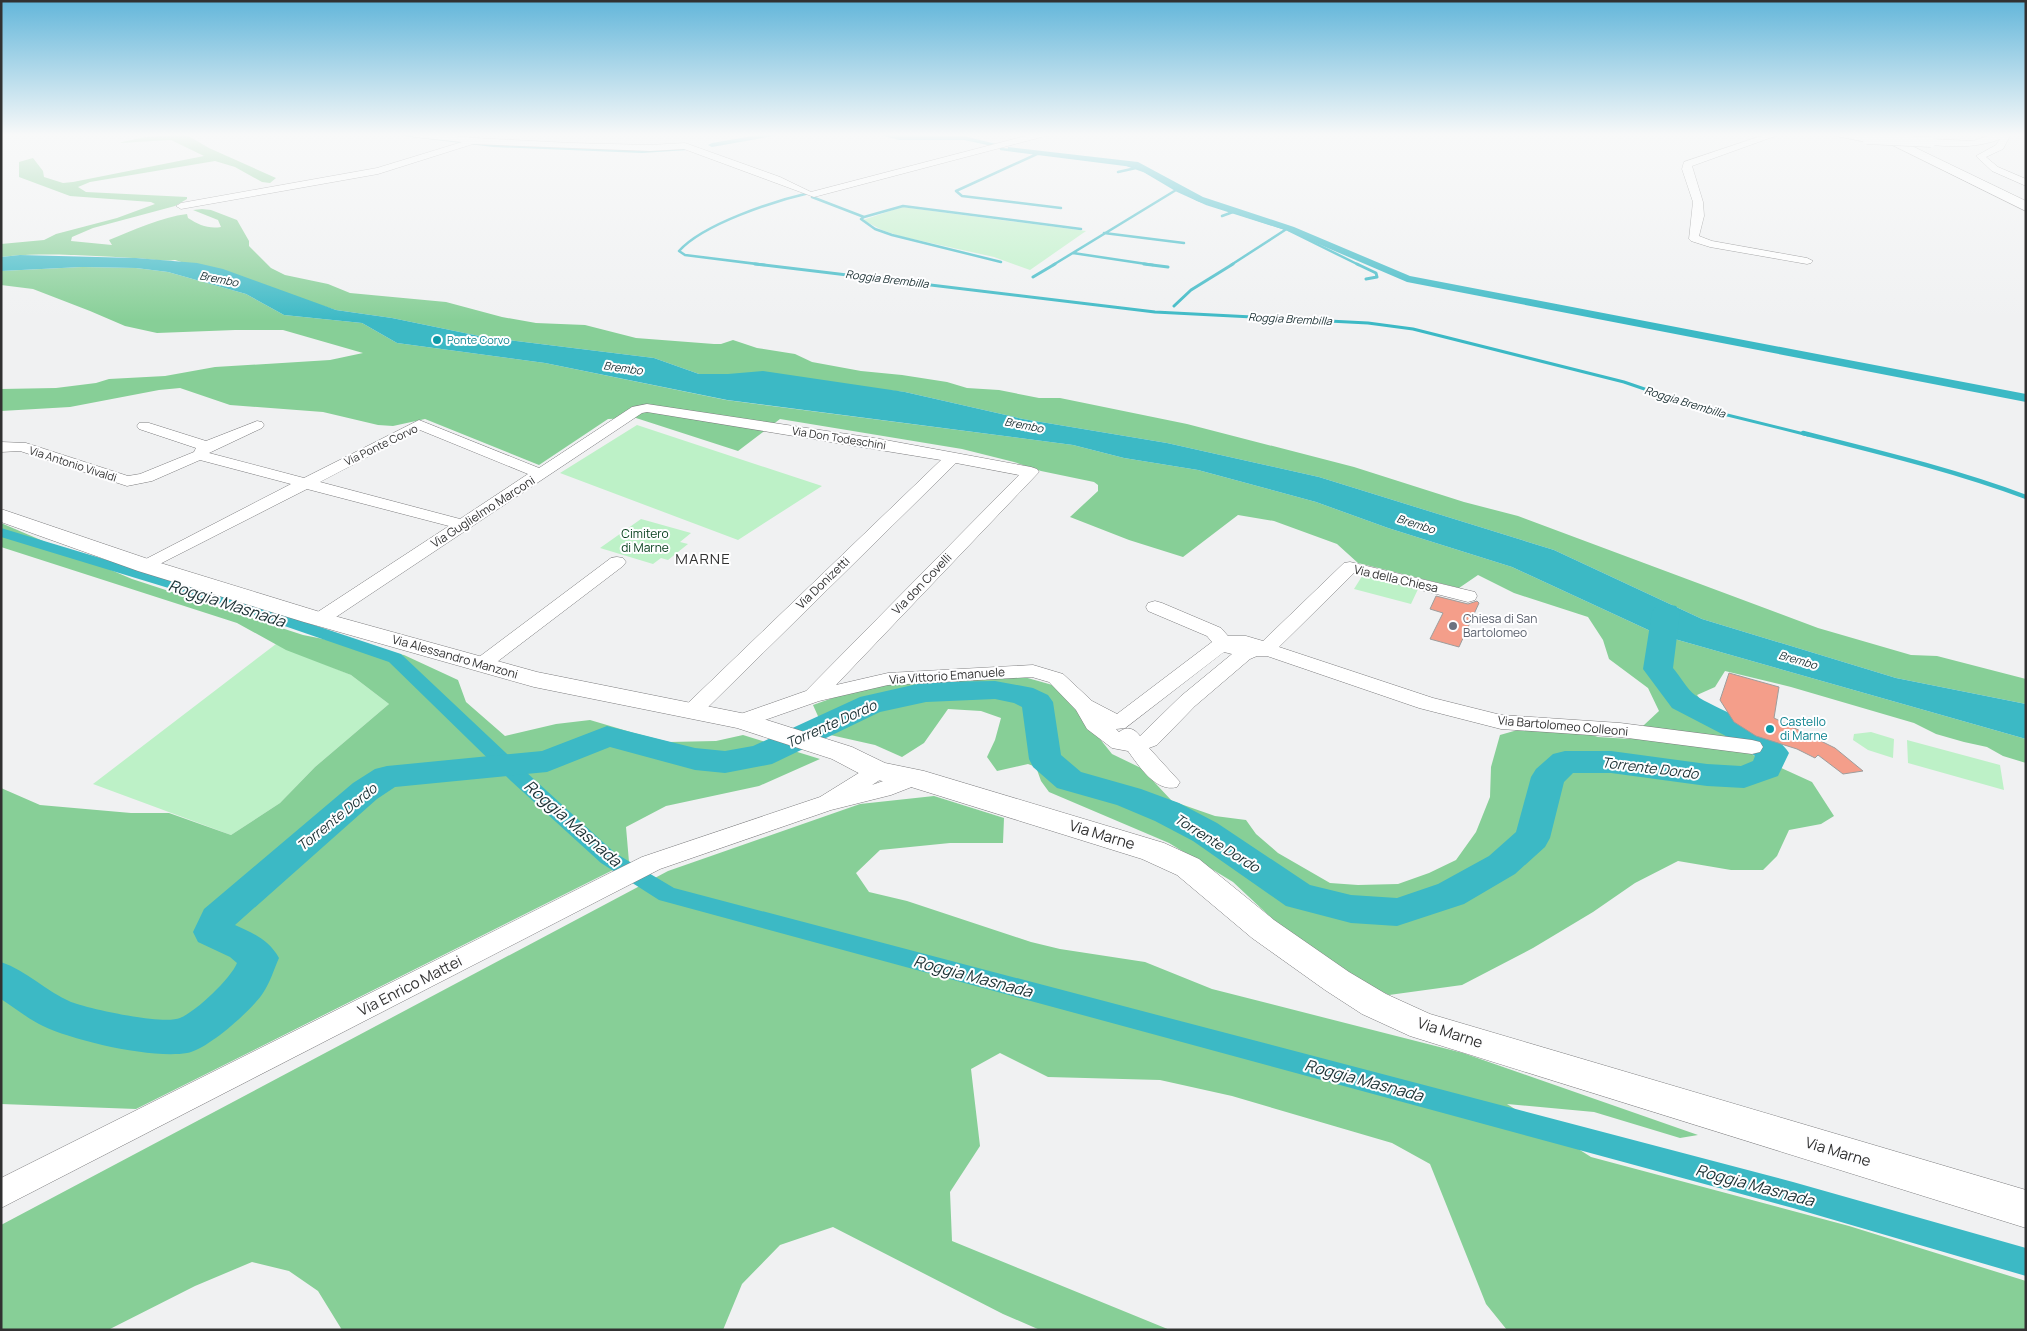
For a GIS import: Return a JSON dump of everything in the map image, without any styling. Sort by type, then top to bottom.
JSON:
[{"type":"highway","points":[[2002,196],[2026,207]]},
{"type":"street","points":[[181,206],[237,196]]},
{"type":"street","points":[[1698,196],[1700,202],[1695,239],[1710,244],[1806,261]]},
{"type":"street","name":"Via Don Todeschini","points":[[647,408],[953,457],[1031,472]]},
{"type":"street","name":"Via Guglielmo Marconi","points":[[320,619],[631,413],[647,408]]},
{"type":"street","name":"Via Ponte Corvo","points":[[146,566],[419,424],[541,474]]},
{"type":"street","name":"Via Antonio Vivaldi","points":[[1,447],[21,446],[127,481],[137,481],[257,425]]},
{"type":"street","points":[[144,426],[197,443],[202,451],[305,484],[463,525]]},
{"type":"street","name":"Via Donizetti","points":[[693,710],[953,457]]},
{"type":"street","name":"Via don Covelli","points":[[813,696],[1031,472]]},
{"type":"street","name":"Via Alessandro Manzoni","points":[[1,515],[146,566],[320,619],[534,679],[742,721],[842,753],[878,771],[914,778]]},
{"type":"street","points":[[482,664],[617,562]]},
{"type":"street","name":"Via della Chiesa","points":[[1265,650],[1350,567],[1468,596]]},
{"type":"street","points":[[1155,607],[1214,632],[1223,643],[1243,655]]},
{"type":"street","name":"Via Bartolomeo Colleoni","points":[[1223,643],[1234,641],[1246,642],[1426,703],[1500,722],[1620,730],[1752,747]]},
{"type":"street","points":[[1118,723],[1223,643]]},
{"type":"street","points":[[1085,706],[1096,724],[1120,743],[1136,745],[1149,740],[1188,702],[1243,655],[1253,650],[1265,650]]},
{"type":"street","name":"Via Vittorio Emanuele","points":[[742,721],[813,696],[888,679],[977,673],[1033,672],[1056,678],[1085,706]]},
{"type":"street","points":[[1085,706],[1118,723],[1147,762],[1169,782]]},
{"type":"street","name":"Via Enrico Mattei","points":[[828,803],[878,771]]},
{"type":"street","name":"Via Enrico Mattei","points":[[1,1194],[651,862],[828,803],[850,800],[890,788],[914,778]]},
{"type":"street","name":"Via Marne","points":[[914,778],[1153,851],[1188,867],[1263,929],[1337,981],[1374,1004],[1422,1026],[2026,1209]]},
{"type":"green space","points":[[72,196],[169,196],[187,197],[187,199],[175,206],[93,228],[72,237],[71,241],[112,245],[109,240],[128,232],[158,221],[187,214],[188,218],[200,224],[208,227],[221,227],[218,220],[193,210],[211,210],[237,220],[249,241],[249,246],[271,268],[285,275],[328,284],[350,293],[446,302],[502,317],[536,323],[585,325],[636,338],[714,344],[733,340],[757,348],[795,354],[812,362],[861,371],[947,382],[967,388],[999,390],[1039,398],[1060,398],[1187,424],[1354,467],[1464,502],[1518,516],[1818,628],[1911,655],[1937,656],[2026,679],[2026,704],[1896,678],[1702,619],[1554,550],[1319,477],[1167,443],[1023,419],[905,392],[728,374],[699,374],[654,358],[484,337],[392,318],[336,310],[175,260],[164,261],[67,255],[1,257],[1,244],[44,240],[56,234],[117,218],[155,204],[151,202]]},
{"type":"green space","points":[[902,207],[1086,231],[1030,270],[994,257],[899,236],[863,220]]},
{"type":"green space","points":[[82,267],[136,268],[168,272],[246,294],[284,315],[362,323],[397,343],[545,363],[726,400],[1073,445],[1124,458],[1198,470],[1316,502],[1388,528],[1512,567],[1657,634],[2026,739],[2026,763],[2003,756],[1987,747],[1936,734],[1914,723],[1791,687],[1725,671],[1715,687],[1697,695],[1718,724],[1741,741],[1753,755],[1812,782],[1834,816],[1821,824],[1789,830],[1777,856],[1763,870],[1731,870],[1678,861],[1635,883],[1593,912],[1533,948],[1462,985],[1389,995],[1333,969],[1278,924],[1233,882],[1169,843],[1049,792],[1041,781],[1036,767],[1028,764],[997,771],[987,757],[995,740],[1001,718],[981,711],[948,709],[924,743],[902,757],[875,745],[826,734],[813,705],[841,695],[897,682],[1013,674],[1056,686],[1078,703],[1096,734],[1112,754],[1141,768],[1172,801],[1215,816],[1246,820],[1256,834],[1278,853],[1330,883],[1358,885],[1398,884],[1429,873],[1456,860],[1476,832],[1490,797],[1491,767],[1500,735],[1521,729],[1568,727],[1598,737],[1629,739],[1659,711],[1648,688],[1609,659],[1603,640],[1588,617],[1514,593],[1478,575],[1459,588],[1358,563],[1337,544],[1274,521],[1238,515],[1183,557],[1129,540],[1070,517],[1098,491],[1098,485],[1094,482],[1041,471],[962,449],[780,419],[738,451],[636,418],[608,419],[539,465],[425,419],[393,426],[378,425],[323,412],[230,405],[180,388],[159,390],[70,407],[1,411],[1,389],[56,388],[96,383],[109,379],[165,376],[215,367],[330,360],[363,353],[283,330],[157,333],[125,326],[33,289],[1,285],[1,271]]},
{"type":"green space","points":[[637,425],[822,486],[738,540],[560,473]]},
{"type":"green space","name":"Cimitero di Marne","points":[[641,519],[691,533],[680,542],[688,544],[668,560],[661,558],[653,564],[600,548]]},
{"type":"green space","points":[[1,523],[132,579],[303,635],[404,655],[458,680],[466,702],[505,736],[556,724],[590,720],[669,742],[716,741],[743,735],[820,759],[759,786],[666,806],[626,827],[629,862],[136,1109],[1,1104],[1,788],[40,805],[131,813],[169,813],[231,835],[280,803],[315,767],[389,704],[351,675],[286,650],[237,623],[1,547]]},
{"type":"green space","points":[[1364,573],[1419,587],[1411,604],[1354,589]]},
{"type":"green space","points":[[276,644],[351,675],[389,704],[315,767],[280,803],[231,835],[93,784]]},
{"type":"green space","points":[[1871,732],[1894,739],[1893,758],[1868,750],[1853,740],[1854,734]]},
{"type":"green space","points":[[1907,740],[2000,765],[2004,790],[1908,763]]},
{"type":"green space","points":[[934,796],[1004,818],[1003,843],[950,843],[880,850],[856,873],[869,892],[907,901],[1031,942],[1060,949],[1145,962],[1212,989],[1463,1053],[1698,1135],[1680,1138],[1594,1112],[1507,1104],[1591,1157],[1849,1226],[2026,1281],[2026,1330],[1507,1330],[1486,1304],[1430,1164],[1392,1143],[1232,1096],[1160,1080],[1048,1077],[1000,1053],[971,1069],[980,1146],[950,1192],[952,1241],[1170,1330],[1040,1330],[1003,1314],[833,1227],[780,1245],[742,1284],[723,1330],[342,1330],[318,1291],[289,1271],[252,1262],[195,1286],[108,1330],[1,1330],[1,1225],[668,871],[860,804]]},
{"type":"water","name":"Brembo","points":[[20,255],[136,258],[197,263],[223,269],[336,310],[392,318],[484,337],[654,358],[699,374],[763,371],[905,392],[1023,419],[1167,443],[1319,477],[1554,550],[1702,619],[1896,678],[2026,704],[2026,739],[1657,634],[1512,567],[1388,528],[1316,502],[1198,470],[1124,458],[1073,445],[727,400],[545,363],[397,343],[362,323],[284,315],[246,294],[168,272],[136,268],[82,267],[1,271],[1,257]]},
{"type":"building","name":"Chiesa di San Bartolomeo","points":[[1436,596],[1468,604],[1477,601],[1479,603],[1459,647],[1430,639],[1443,613],[1430,609]]},
{"type":"building","name":"Castello di Marne","points":[[1729,673],[1779,687],[1774,718],[1835,748],[1863,771],[1843,774],[1818,755],[1815,758],[1797,749],[1756,736],[1734,722],[1720,700]]},
{"type":"waterway","name":"Roggia Brembilla","points":[[765,265],[685,255],[679,251],[690,241],[721,223],[759,208],[798,196]]},
{"type":"waterway","points":[[963,196],[1061,208]]},
{"type":"waterway","points":[[1105,233],[1166,196]]},
{"type":"waterway","name":"Roggia Brembilla","points":[[1190,196],[1233,212]]},
{"type":"waterway","name":"Roggia Brembilla","points":[[1195,196],[1291,229],[1407,279],[2026,398]]},
{"type":"waterway","points":[[812,197],[864,217]]},
{"type":"waterway","points":[[864,217],[903,206],[1081,229]]},
{"type":"waterway","points":[[1222,216],[1233,212]]},
{"type":"waterway","name":"Roggia Brembilla","points":[[1233,212],[1286,229],[1359,265]]},
{"type":"waterway","points":[[864,217],[861,219],[875,229],[892,235],[1001,262]]},
{"type":"waterway","points":[[1231,265],[1285,230]]},
{"type":"waterway","points":[[1053,265],[1105,233]]},
{"type":"waterway","points":[[1105,233],[1184,243]]},
{"type":"waterway","points":[[1073,253],[1153,265]]},
{"type":"waterway","name":"Roggia Brembilla","points":[[755,264],[1155,312],[1368,323],[1413,329],[1624,382],[1703,409],[1808,435]]},
{"type":"waterway","points":[[1033,277],[1055,264]]},
{"type":"waterway","points":[[1144,264],[1168,267]]},
{"type":"waterway","points":[[1174,306],[1191,290],[1233,264]]},
{"type":"waterway","points":[[1357,264],[1376,273],[1377,277],[1366,279]]},
{"type":"waterway","name":"Roggia Brembilla","points":[[1803,433],[1943,470],[2026,497]]},
{"type":"waterway","name":"Roggia Masnada","points":[[1,532],[227,601],[395,658],[518,776],[608,858],[667,894],[1793,1195],[2026,1262]]},
{"type":"waterway","name":"Torrente Dordo","points":[[1,978],[57,1014],[103,1029],[158,1036],[187,1036],[213,1017],[249,982],[259,958],[244,946],[212,932],[217,919],[365,791],[387,777],[547,761],[607,736],[695,759],[725,762],[760,756],[871,704],[926,692],[995,690],[1022,695],[1037,702],[1045,759],[1069,780],[1129,797],[1167,812],[1205,832],[1299,896],[1351,909],[1397,912],[1451,894],[1502,865],[1532,838],[1548,777],[1565,762],[1611,762],[1707,775],[1744,777],[1766,768],[1773,753],[1735,728],[1683,701],[1658,669],[1666,612]]},
{"type":"place","name":"Ponte Corvo","points":[[437,340]]},
{"type":"place","name":"Chiesa di San Bartolomeo","points":[[1453,626]]},
{"type":"place","name":"Castello di Marne","points":[[1770,729]]},
{"type":"district","name":"MARNE","points":[[703,559]]}]
